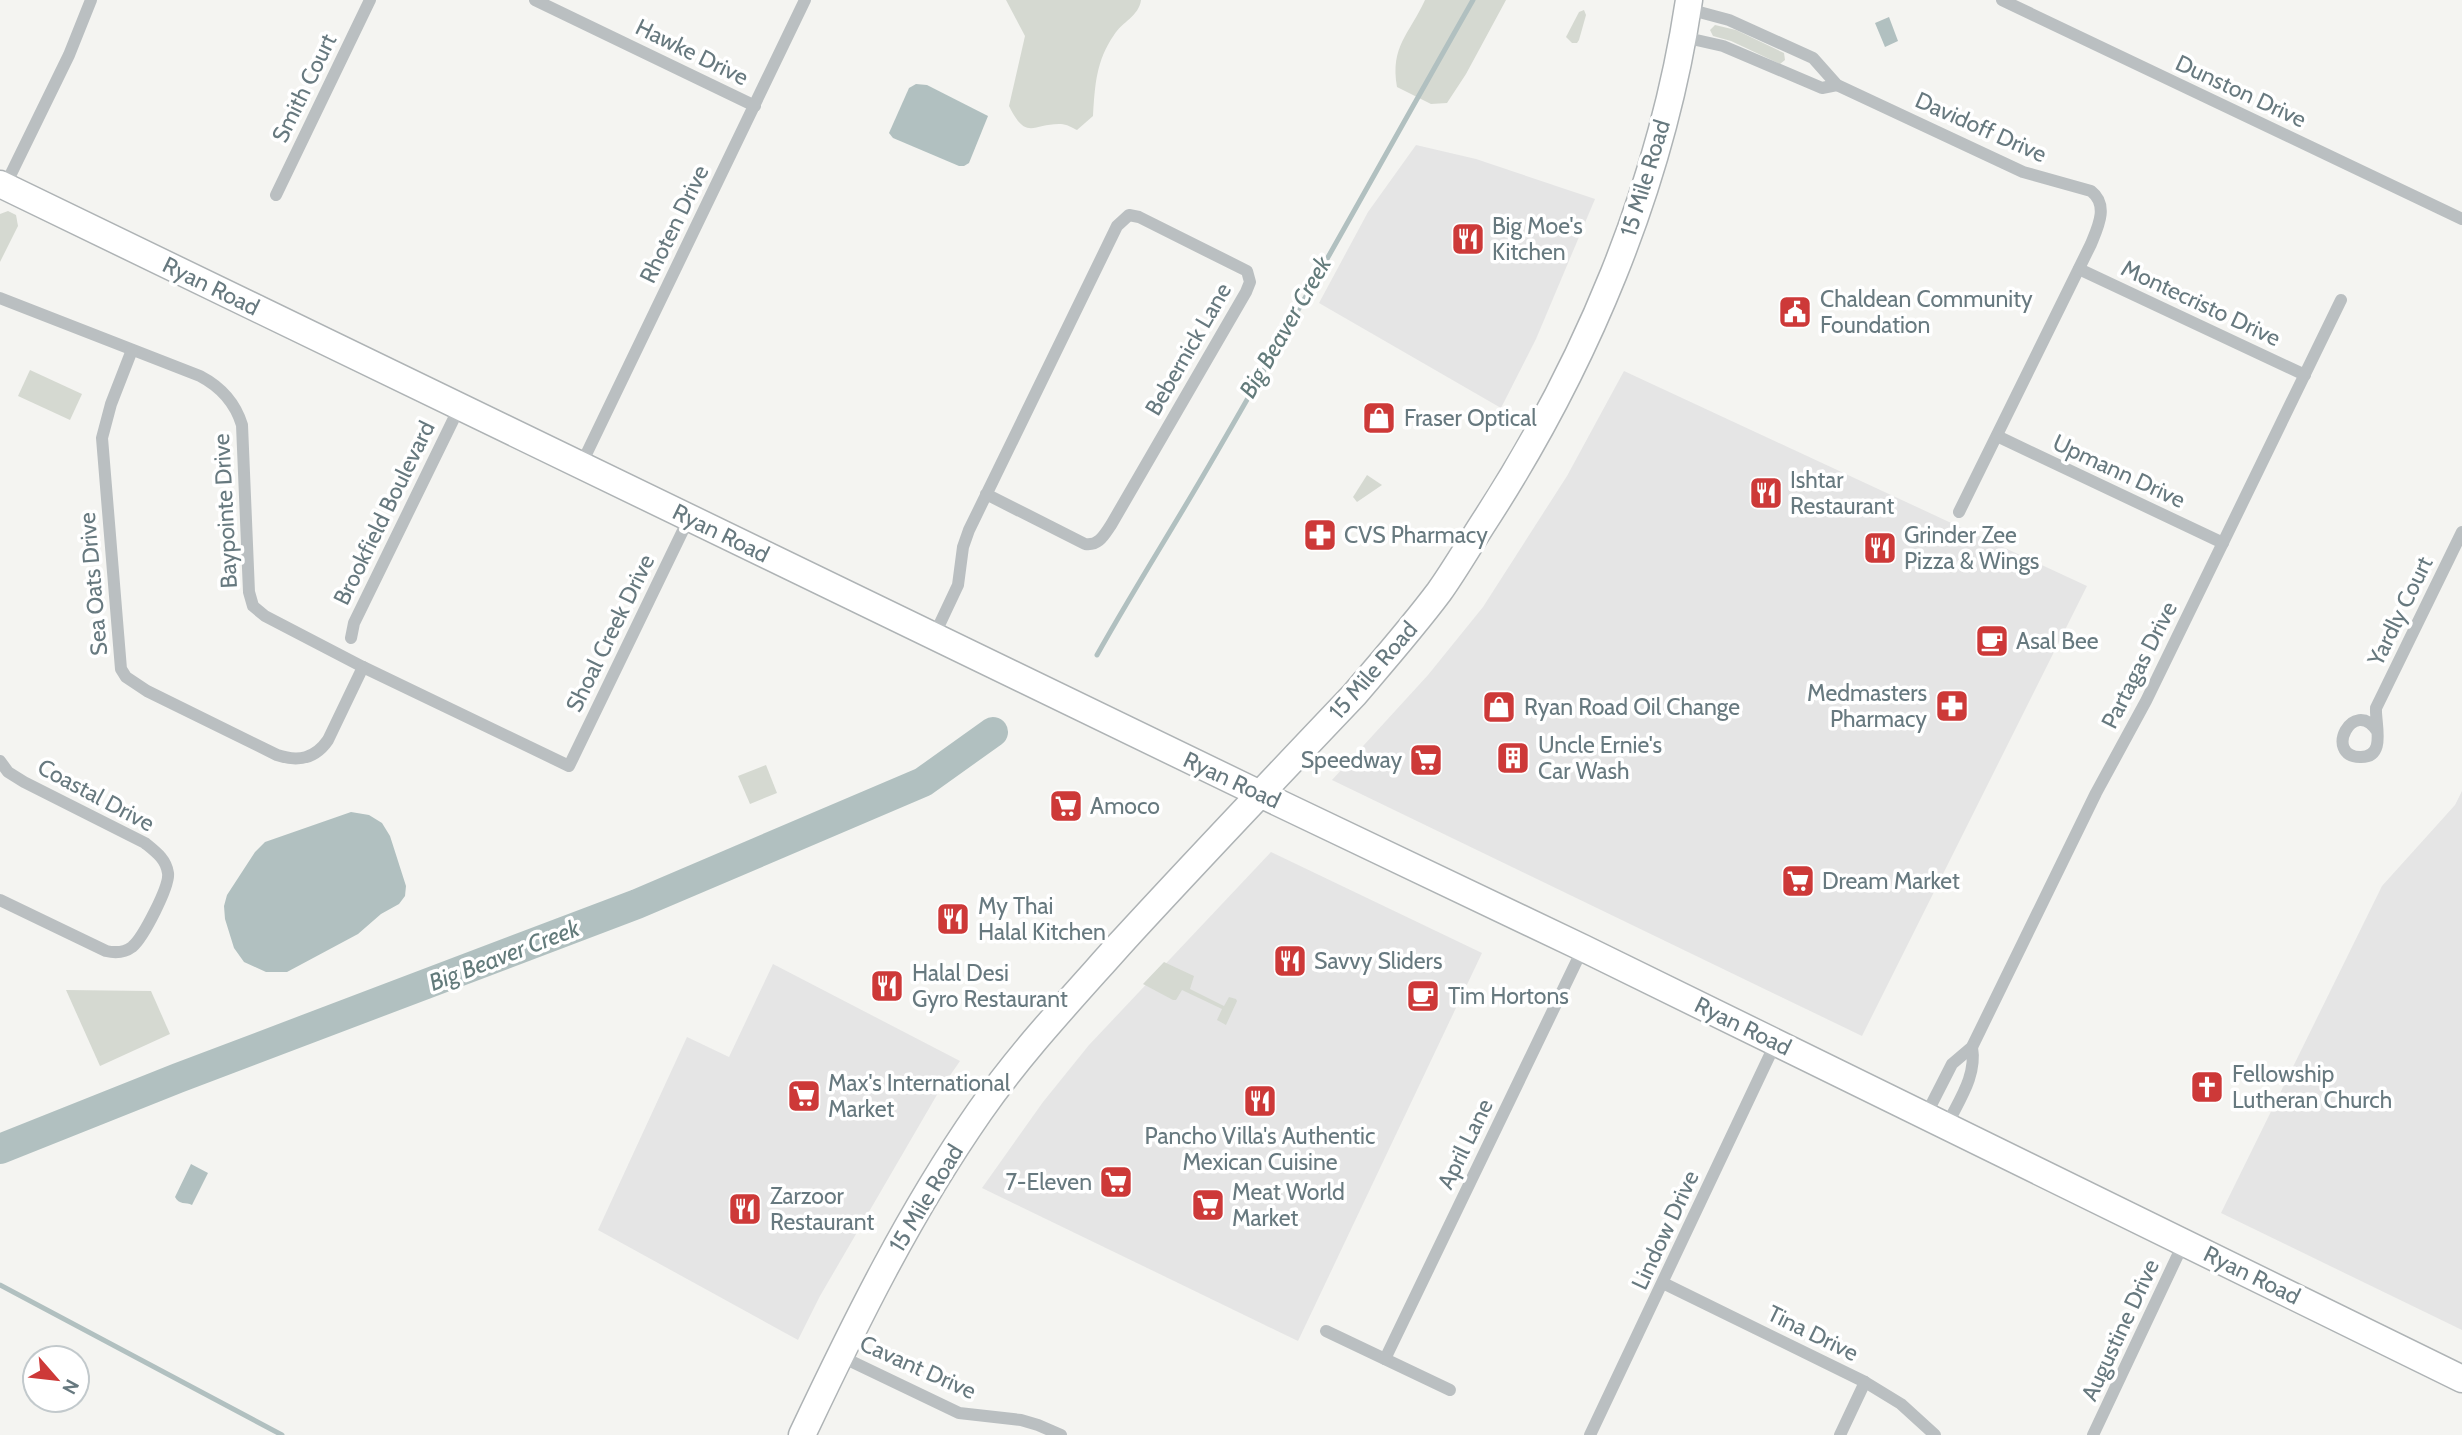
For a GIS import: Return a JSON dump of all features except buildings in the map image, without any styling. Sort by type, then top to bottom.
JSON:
[{"type":"main road","name":"15 Mile Road","points":[[802,1435],[875,1284],[918,1206],[981,1109],[1065,1005],[1354,695],[1439,591],[1537,438],[1617,265],[1660,135],[1689,5]]},
{"type":"main road","name":"Ryan Road","points":[[2,185],[1260,794],[1583,947],[2462,1379]]},
{"type":"street","points":[[2,185],[69,55],[91,0]]},
{"type":"street","name":"Smith Court","points":[[275,195],[370,0]]},
{"type":"street","name":"Hawke Drive","points":[[535,0],[755,106]]},
{"type":"street","name":"Rhoten Drive","points":[[581,465],[805,0]]},
{"type":"street","name":"Dunston Drive","points":[[2002,0],[2462,219]]},
{"type":"street","name":"Davidoff Drive","points":[[1689,5],[1813,58],[1838,85],[2023,172],[2086,190],[2095,195],[2102,208],[2080,269],[1959,512]]},
{"type":"street","name":"Davidoff Drive","points":[[1683,37],[1723,46],[1822,88],[1838,85]]},
{"type":"street","name":"Bebernick Lane","points":[[934,636],[958,585],[965,539],[986,494],[1120,221],[1129,215],[1139,217],[1247,271],[1250,282],[1246,292],[1111,525],[1096,544],[1085,544],[986,494]]},
{"type":"street","name":"Montecristo Drive","points":[[2080,269],[2305,375]]},
{"type":"street","name":"Baypointe Drive","points":[[0,298],[217,385],[238,412],[242,425],[249,592],[253,606],[276,624],[569,766]]},
{"type":"street","name":"Partagas Drive","points":[[1972,1047],[2096,793],[2146,701],[2341,300]]},
{"type":"street","name":"Sea Oats Drive","points":[[132,350],[111,404],[102,438],[121,669],[126,677],[147,691],[289,760],[312,756],[321,749],[328,740],[363,667]]},
{"type":"street","name":"Brookfield Boulevard","points":[[351,638],[354,623],[460,406]]},
{"type":"street","name":"Upmann Drive","points":[[1997,436],[2223,543]]},
{"type":"street","name":"Shoal Creek Drive","points":[[569,766],[689,517]]},
{"type":"street","name":"Yardly Court","points":[[2377,730],[2376,708],[2462,532]]},
{"type":"street","name":"Yardly Court","points":[[2357,721],[2376,708]]},
{"type":"street","points":[[2357,721],[2369,722],[2377,730],[2378,742],[2373,752],[2362,757],[2346,750],[2342,738],[2347,727],[2357,721]]},
{"type":"street","name":"Coastal Drive","points":[[0,761],[8,772],[24,782],[145,843],[160,856],[167,869],[169,881],[140,939],[131,948],[116,953],[106,951],[0,900]]},
{"type":"street","name":"April Lane","points":[[1385,1359],[1583,947]]},
{"type":"street","name":"Lindow Drive","points":[[1590,1435],[1776,1042]]},
{"type":"street","points":[[1972,1047],[1975,1061],[1972,1073],[1936,1120],[1952,1064],[1972,1047]]},
{"type":"street","name":"Augustine Drive","points":[[2093,1435],[2184,1242]]},
{"type":"street","name":"Tina Drive","points":[[1663,1283],[1865,1382],[1900,1404],[1936,1435]]},
{"type":"street","points":[[1325,1331],[1450,1390]]},
{"type":"street","name":"Cavant Drive","points":[[840,1356],[959,1412],[1021,1420],[1038,1424],[1061,1435]]},
{"type":"street","points":[[1840,1435],[1865,1382]]},
{"type":"shaded area","points":[[1006,0],[1141,0],[1134,15],[1117,30],[1103,54],[1093,116],[1077,130],[1061,124],[1026,127],[1015,117],[1009,106],[1025,36]]},
{"type":"shaded area","points":[[1425,0],[1506,0],[1447,103],[1431,104],[1397,87],[1396,61],[1402,41]]},
{"type":"shaded area","points":[[1584,10],[1586,15],[1579,40],[1572,43],[1566,37],[1579,12]]},
{"type":"shaded area","points":[[1889,17],[1898,41],[1885,47],[1875,23]]},
{"type":"shaded area","points":[[1715,25],[1736,30],[1784,53],[1785,60],[1780,64],[1731,41],[1713,36],[1710,30]]},
{"type":"shaded area","points":[[916,84],[927,85],[988,116],[969,163],[959,166],[893,138],[889,133],[909,88]]},
{"type":"shaded area","points":[[1416,145],[1476,159],[1595,199],[1536,339],[1501,408],[1319,303],[1368,212]]},
{"type":"shaded area","points":[[8,211],[16,215],[18,226],[0,262],[0,214]]},
{"type":"shaded area","points":[[30,370],[82,394],[70,420],[18,396]]},
{"type":"shaded area","points":[[1624,371],[2087,586],[1862,1036],[1332,780],[1428,675],[1483,607],[1567,476]]},
{"type":"shaded area","points":[[1367,475],[1382,485],[1357,502],[1353,497]]},
{"type":"shaded area","points":[[766,765],[777,793],[750,804],[738,776]]},
{"type":"shaded area","points":[[2462,791],[2462,1330],[2221,1213],[2382,886],[2455,805]]},
{"type":"shaded area","points":[[351,812],[369,815],[382,823],[390,836],[406,886],[405,896],[399,904],[381,914],[358,934],[287,972],[266,972],[244,962],[234,948],[224,906],[227,895],[255,852],[265,842]]},
{"type":"shaded area","points":[[1271,852],[1482,953],[1298,1341],[982,1188],[1043,1102],[1089,1045]]},
{"type":"shaded area","points":[[1164,962],[1194,976],[1190,989],[1224,1006],[1229,997],[1236,999],[1226,1025],[1217,1020],[1222,1009],[1182,990],[1176,1000],[1173,1000],[1143,984]]},
{"type":"shaded area","points":[[773,964],[960,1061],[938,1093],[820,1296],[798,1340],[598,1230],[687,1037],[729,1057]]},
{"type":"shaded area","points":[[66,990],[151,991],[170,1034],[100,1066]]},
{"type":"shaded area","points":[[191,1164],[208,1173],[192,1205],[175,1197]]},
{"type":"waterway","name":"Big Beaver Creek","points":[[1097,655],[1235,421],[1473,0]]},
{"type":"waterway","name":"Big Beaver Creek","points":[[0,1149],[178,1078],[637,904],[923,782],[993,732]]},
{"type":"waterway","points":[[0,1285],[282,1435]]},
{"type":"place","name":"Big Moe's Kitchen","points":[[1468,239]]},
{"type":"place","name":"Chaldean Community Foundation","points":[[1795,312]]},
{"type":"place","name":"Fraser Optical","points":[[1379,418]]},
{"type":"place","name":"Ishtar Restaurant","points":[[1766,493]]},
{"type":"place","name":"CVS Pharmacy","points":[[1320,535]]},
{"type":"place","name":"Grinder Zee Pizza & Wings","points":[[1880,548]]},
{"type":"place","name":"Asal Bee","points":[[1992,641]]},
{"type":"place","name":"Medmasters Pharmacy","points":[[1952,706]]},
{"type":"place","name":"Ryan Road Oil Change","points":[[1499,707]]},
{"type":"place","name":"Uncle Ernie's Car Wash","points":[[1513,758]]},
{"type":"place","name":"Speedway","points":[[1426,760]]},
{"type":"place","name":"Amoco","points":[[1066,806]]},
{"type":"place","name":"Dream Market","points":[[1798,881]]},
{"type":"place","name":"My Thai Halal Kitchen","points":[[953,919]]},
{"type":"place","name":"Savvy Sliders","points":[[1290,961]]},
{"type":"place","name":"Halal Desi Gyro Restaurant","points":[[887,986]]},
{"type":"place","name":"Tim Hortons","points":[[1423,996]]},
{"type":"place","name":"Fellowship Lutheran Church","points":[[2207,1087]]},
{"type":"place","name":"Max's International Market","points":[[804,1096]]},
{"type":"place","name":"Pancho Villa's Authentic Mexican Cuisine","points":[[1260,1101]]},
{"type":"place","name":"7-Eleven","points":[[1116,1182]]},
{"type":"place","name":"Meat World Market","points":[[1208,1205]]},
{"type":"place","name":"Zarzoor Restaurant","points":[[745,1209]]}]
